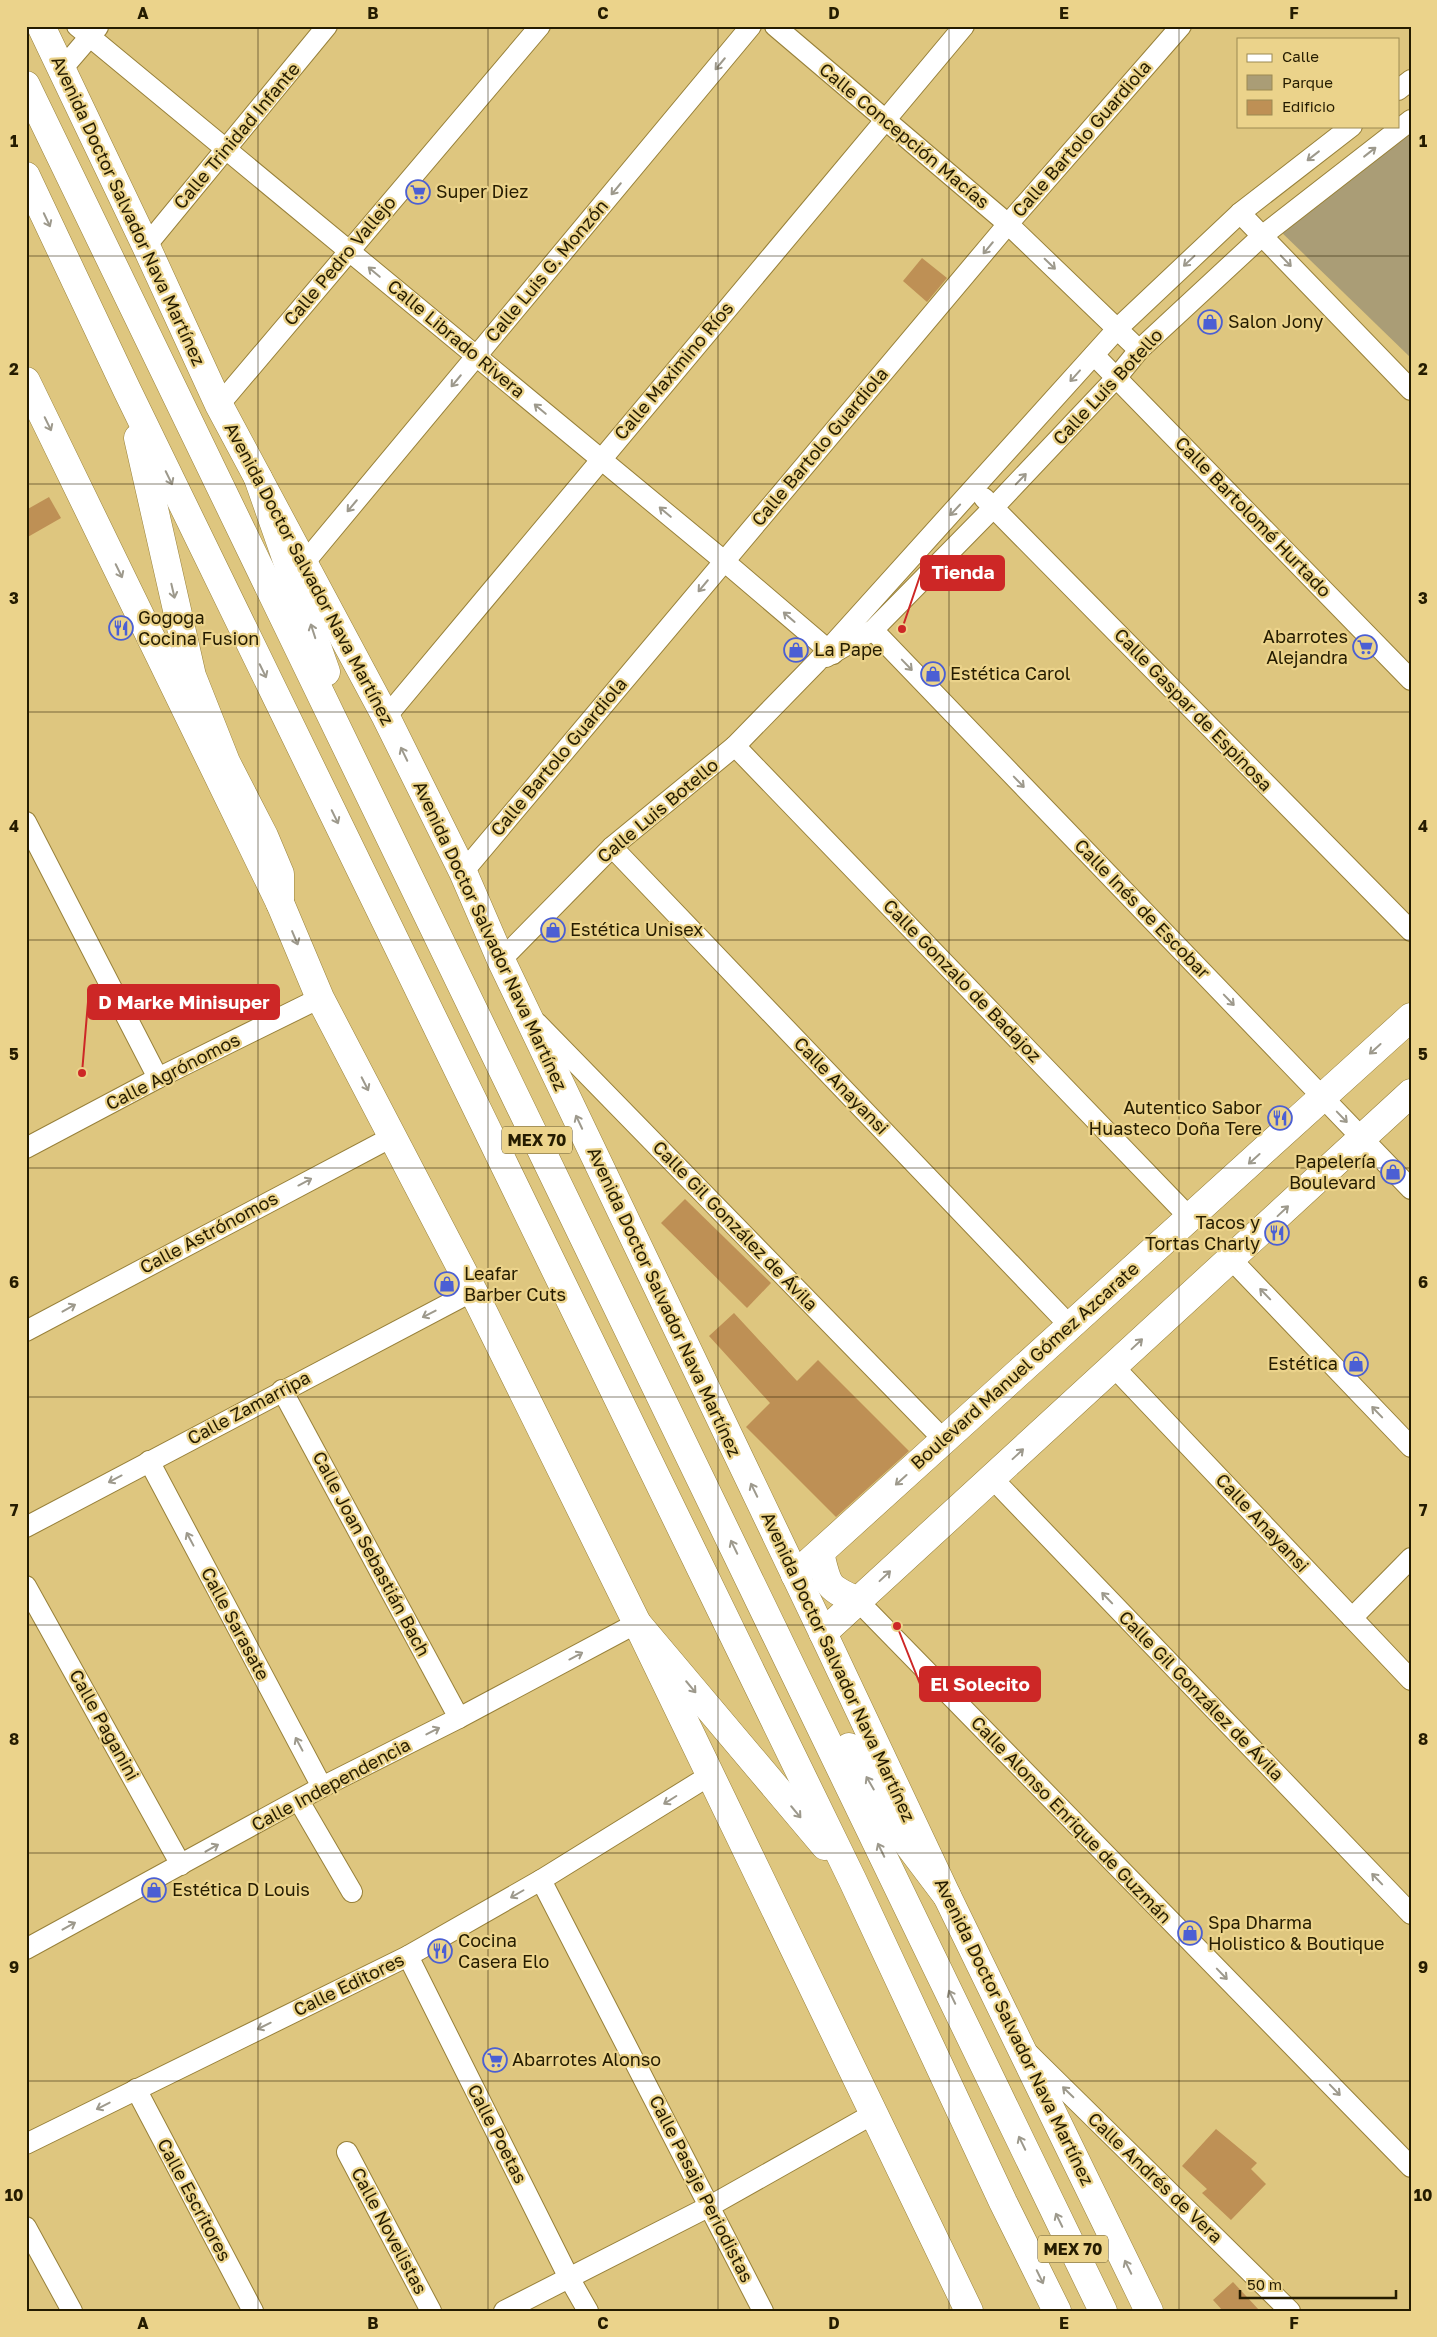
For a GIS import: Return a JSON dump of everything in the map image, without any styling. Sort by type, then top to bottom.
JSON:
[{"type":"main road","name":"Avenida Doctor Salvador Nava Martínez","points":[[41,26],[146,246],[219,405],[386,717],[462,872],[501,960],[947,1896],[1149,2310]]},
{"type":"main road","name":"Avenida Doctor Salvador Nava Martínez","points":[[28,89],[1103,2311]]},
{"type":"main road","name":"MEX 70","points":[[26,176],[126,390],[852,1879],[1003,2202],[1057,2311]]},
{"type":"main road","points":[[26,380],[280,904],[320,998],[473,1291],[712,1774],[873,2114],[969,2311]]},
{"type":"main road","points":[[126,390],[192,676],[226,762],[264,836],[280,874],[280,904]]},
{"type":"main road","points":[[258,478],[327,675],[338,729]]},
{"type":"main road","name":"Boulevard Manuel Gómez Azcarate","points":[[795,1575],[1411,1016]]},
{"type":"main road","points":[[823,1633],[1411,1093]]},
{"type":"main road","points":[[820,1553],[828,1584],[836,1592],[858,1601]]},
{"type":"main road","points":[[746,1571],[901,1835],[947,1896]]},
{"type":"main road","points":[[637,1623],[852,1879]]},
{"type":"street","name":"Calle Trinidad Infante","points":[[146,246],[328,26]]},
{"type":"street","name":"Calle Pedro Vallejo","points":[[219,405],[348,250],[540,26]]},
{"type":"street","name":"Calle Luis G. Monzón","points":[[304,562],[751,26]]},
{"type":"street","name":"Calle Concepción Macías","points":[[775,26],[1008,224],[1140,350]]},
{"type":"street","name":"Calle Maximino Ríos","points":[[386,717],[964,26]]},
{"type":"street","name":"Calle Bartolo Guardiola","points":[[462,872],[1008,224],[1181,26]]},
{"type":"street","points":[[62,69],[88,30]]},
{"type":"street","name":"Calle Librado Rivera","points":[[88,30],[348,250],[724,561],[825,655]]},
{"type":"street","points":[[1400,88],[1411,80]]},
{"type":"street","name":"Calle Luis Botello","points":[[825,655],[873,630],[994,507],[1117,378],[1140,350],[1262,236],[1411,120]]},
{"type":"street","name":"Calle Luis Botello","points":[[501,960],[612,847],[735,746],[825,655],[1118,328],[1240,213],[1349,128]]},
{"type":"street","points":[[1240,213],[1409,386]]},
{"type":"street","name":"Calle Bartolomé Hurtado","points":[[1094,355],[1411,680]]},
{"type":"street","name":"Calle Gaspar de Espinosa","points":[[974,490],[994,507],[1411,931]]},
{"type":"street","name":"Calle Inés de Escobar","points":[[873,630],[1411,1189]]},
{"type":"street","name":"Calle Gonzalo de Badajoz","points":[[735,746],[1190,1217]]},
{"type":"street","points":[[26,822],[158,1078]]},
{"type":"street","name":"Calle Anayansi","points":[[612,847],[1070,1326]]},
{"type":"street","name":"Calle Agrónomos","points":[[26,1148],[158,1078],[320,998]]},
{"type":"street","name":"Calle Gil González de Ávila","points":[[527,1013],[944,1440]]},
{"type":"street","name":"Calle Astrónomos","points":[[26,1331],[392,1136]]},
{"type":"street","points":[[1230,1258],[1411,1447]]},
{"type":"street","name":"Calle Zamarripa","points":[[26,1527],[282,1390],[473,1291]]},
{"type":"street","name":"Calle Anayansi","points":[[1113,1366],[1411,1680]]},
{"type":"street","name":"Calle Joan Sebastián Bach","points":[[282,1390],[459,1718]]},
{"type":"street","name":"Calle Sarasate","points":[[148,1461],[322,1787]]},
{"type":"street","name":"Calle Gil González de Ávila","points":[[992,1478],[1411,1914]]},
{"type":"street","points":[[1352,1618],[1411,1558]]},
{"type":"street","name":"Calle Paganini","points":[[26,1586],[181,1865]]},
{"type":"street","name":"Calle Alonso Enrique de Guzmán","points":[[858,1601],[1411,2167]]},
{"type":"street","name":"Calle Independencia","points":[[26,1949],[322,1787],[459,1718],[637,1623]]},
{"type":"street","name":"Calle Editores","points":[[26,2144],[408,1956],[541,1880],[712,1774]]},
{"type":"street","points":[[299,1801],[352,1892]]},
{"type":"street","name":"Calle Pasaje Periodistas","points":[[541,1880],[763,2311]]},
{"type":"street","name":"Calle Poetas","points":[[408,1956],[568,2276],[588,2311]]},
{"type":"street","name":"Calle Andrés de Vera","points":[[1020,2046],[1290,2311]]},
{"type":"street","name":"Calle Escritores","points":[[136,2089],[253,2311]]},
{"type":"street","points":[[504,2311],[568,2276],[710,2206],[873,2114]]},
{"type":"street","name":"Calle Novelistas","points":[[347,2152],[431,2311]]},
{"type":"street","points":[[26,2227],[72,2311]]},
{"type":"green space","points":[[1411,119],[1411,358],[1275,226]]},
{"type":"building","points":[[922,258],[947,278],[927,302],[903,281]]},
{"type":"building","points":[[49,497],[61,518],[26,538],[26,510]]},
{"type":"building","points":[[685,1199],[771,1283],[747,1308],[661,1223]]},
{"type":"building","points":[[734,1313],[797,1381],[818,1360],[909,1451],[836,1517],[746,1427],[770,1403],[709,1336]]},
{"type":"building","points":[[1216,2129],[1257,2163],[1251,2169],[1266,2184],[1231,2220],[1202,2193],[1207,2189],[1182,2166]]},
{"type":"building","points":[[1233,2282],[1260,2311],[1223,2311],[1213,2300]]},
{"type":"place","name":"Super Diez","points":[[418,192]]},
{"type":"place","name":"Salon Jony","points":[[1210,322]]},
{"type":"place","name":"Gogoga Cocina Fusion","points":[[121,628]]},
{"type":"place","name":"Tienda","points":[[902,629]]},
{"type":"place","name":"Abarrotes Alejandra","points":[[1365,647]]},
{"type":"place","name":"La Pape","points":[[796,650]]},
{"type":"place","name":"Estética Carol","points":[[933,674]]},
{"type":"place","name":"Estética Unisex","points":[[553,930]]},
{"type":"place","name":"D Marke Minisuper","points":[[82,1073]]},
{"type":"place","name":"Autentico Sabor Huasteco Doña Tere","points":[[1280,1118]]},
{"type":"place","name":"Papelería Boulevard","points":[[1393,1172]]},
{"type":"place","name":"Tacos y Tortas Charly","points":[[1277,1233]]},
{"type":"place","name":"Leafar Barber Cuts","points":[[447,1284]]},
{"type":"place","name":"Estética","points":[[1356,1364]]},
{"type":"place","name":"El Solecito","points":[[897,1626]]},
{"type":"place","name":"Estética D Louis","points":[[154,1890]]},
{"type":"place","name":"Spa Dharma Holistico & Boutique","points":[[1190,1933]]},
{"type":"place","name":"Cocina Casera Elo","points":[[440,1951]]},
{"type":"place","name":"Abarrotes Alonso","points":[[495,2060]]}]
